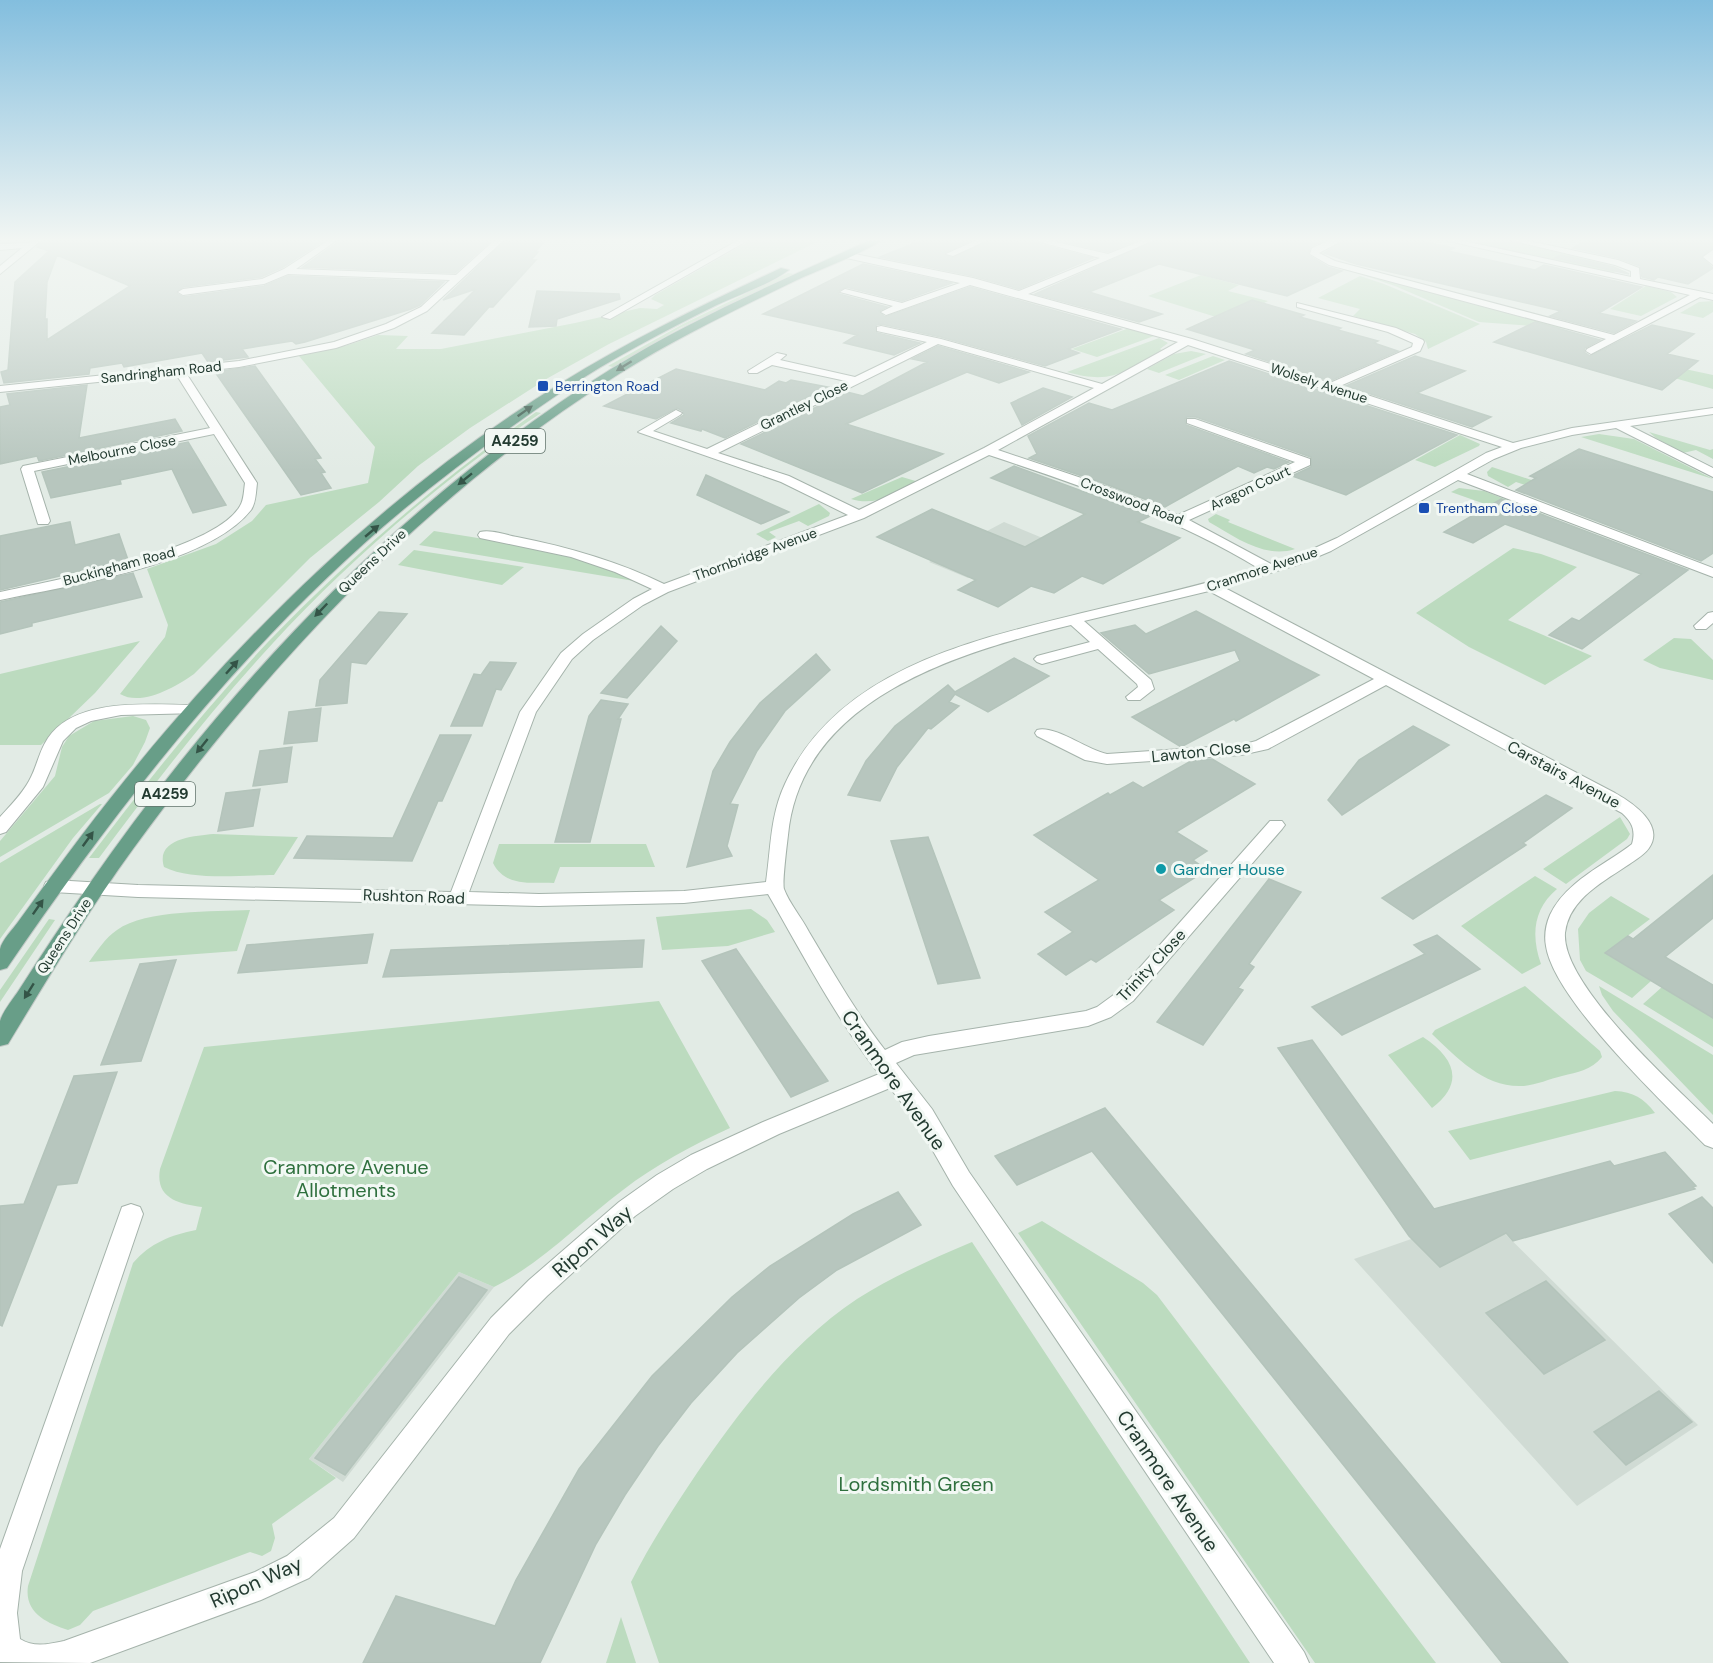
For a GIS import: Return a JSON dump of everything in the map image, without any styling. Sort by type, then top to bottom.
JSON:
[{"type":"main road","name":"Queens Drive","points":[[0,963],[53,886],[123,792],[192,710],[270,625],[320,577],[397,510],[477,446],[562,387],[628,347],[688,316]]},
{"type":"main road","name":"Queens Drive","points":[[0,1038],[95,889],[145,820],[239,701],[352,578],[419,517],[528,430],[634,360],[717,316]]},
{"type":"street","name":"Sandringham Road","points":[[0,389],[275,358],[351,340],[412,316]]},
{"type":"street","name":"Wolsely Avenue","points":[[1100,316],[1188,341],[1512,447]]},
{"type":"street","points":[[1330,387],[1416,349],[1420,344],[1414,338],[1401,333],[1339,316]]},
{"type":"street","points":[[1531,316],[1616,338]]},
{"type":"street","points":[[1591,351],[1658,316]]},
{"type":"street","points":[[881,329],[937,341],[1102,387]]},
{"type":"street","points":[[855,380],[937,341]]},
{"type":"street","name":"Thornbridge Avenue","points":[[458,897],[528,712],[566,656],[580,644],[638,602],[663,589],[859,515],[988,451],[1188,341]]},
{"type":"street","points":[[753,370],[785,352]]},
{"type":"street","name":"Grantley Close","points":[[770,361],[855,380]]},
{"type":"street","name":"Buckingham Road","points":[[0,596],[160,557],[202,541],[231,523],[244,510],[252,489],[180,370]]},
{"type":"street","name":"Grantley Close","points":[[708,453],[855,380]]},
{"type":"street","name":"Cranmore Avenue","points":[[1293,1663],[961,1179],[942,1141],[840,1002],[774,887],[778,867],[779,832],[791,789],[813,750],[847,714],[894,680],[939,658],[986,642],[1211,586],[1314,554],[1344,540],[1457,475],[1512,447],[1564,433],[1713,411]]},
{"type":"street","points":[[676,413],[644,432],[785,479],[859,515]]},
{"type":"street","name":"Aragon Court","points":[[1181,519],[1305,462],[1191,421]]},
{"type":"street","points":[[1619,425],[1713,473]]},
{"type":"street","name":"Melbourne Close","points":[[43,521],[25,464],[217,430]]},
{"type":"street","name":"Crosswood Road","points":[[988,451],[1143,503],[1230,544],[1269,569]]},
{"type":"street","points":[[1457,475],[1713,573]]},
{"type":"street","points":[[485,535],[572,552],[621,568],[663,589]]},
{"type":"street","name":"Carstairs Avenue","points":[[1211,586],[1607,796],[1626,807],[1640,820],[1644,828],[1641,846],[1576,895],[1561,911],[1555,934],[1556,948],[1564,968],[1599,1017],[1713,1139]]},
{"type":"street","points":[[1701,626],[1713,616]]},
{"type":"street","points":[[1074,620],[1145,683],[1146,689],[1134,697]]},
{"type":"street","points":[[1042,659],[1102,644]]},
{"type":"street","name":"Lawton Close","points":[[1043,733],[1090,756],[1107,759],[1241,750],[1262,745],[1385,679]]},
{"type":"street","points":[[0,828],[38,780],[50,749],[60,733],[69,726],[88,717],[112,712],[192,710]]},
{"type":"street","name":"Trinity Close","points":[[887,1069],[910,1048],[1073,1021],[1104,1011],[1126,996],[1276,825]]},
{"type":"street","name":"Rushton Road","points":[[53,886],[539,900],[684,897],[774,887]]},
{"type":"street","name":"Ripon Way","points":[[131,1214],[6,1571],[2,1613],[6,1648],[22,1659],[41,1662],[64,1657],[261,1584],[298,1568],[344,1528],[500,1326],[584,1245],[627,1209],[665,1182],[699,1162],[887,1069]]},
{"type":"shaded area","points":[[1004,522],[1057,544],[985,568],[968,578],[929,562]]},
{"type":"shaded area","points":[[1477,1206],[1698,1425],[1577,1506],[1354,1259],[1417,1237]]},
{"type":"shaded area","points":[[459,1272],[494,1287],[343,1482],[309,1459]]},
{"type":"green space","points":[[607,316],[667,316],[548,378],[470,428],[418,466],[379,502],[310,558],[194,674],[169,689],[149,697],[138,698],[120,694],[165,637],[168,625],[147,569],[216,544],[252,521],[266,505],[368,483],[375,447],[299,356],[348,345],[378,335],[408,336],[396,349],[441,349]]},
{"type":"green space","points":[[700,316],[706,316],[613,367],[608,366]]},
{"type":"green space","points":[[1212,316],[1240,316],[1229,321]]},
{"type":"green space","points":[[1353,316],[1460,316],[1480,324],[1428,349],[1426,342],[1415,334]]},
{"type":"green space","points":[[1464,316],[1520,316],[1570,329],[1479,322]]},
{"type":"green space","points":[[1129,328],[1154,336],[1097,357],[1072,349]]},
{"type":"green space","points":[[1159,338],[1168,343],[1160,349],[1162,350],[1117,374],[1095,377],[1067,372]]},
{"type":"green space","points":[[1191,351],[1206,354],[1159,373],[1147,369],[1174,354]]},
{"type":"green space","points":[[1610,353],[1713,375],[1713,389],[1629,365]]},
{"type":"green space","points":[[1213,356],[1225,360],[1179,380],[1165,375]]},
{"type":"green space","points":[[536,412],[541,413],[471,463],[401,520],[366,550],[302,612],[205,721],[99,858],[89,858],[198,721],[244,668],[299,611],[364,550],[431,492]]},
{"type":"green space","points":[[1649,432],[1713,449],[1713,459],[1696,450],[1683,453]]},
{"type":"green space","points":[[1599,434],[1634,439],[1713,479],[1581,437]]},
{"type":"green space","points":[[1460,435],[1480,444],[1479,446],[1435,467],[1415,460]]},
{"type":"green space","points":[[1492,467],[1571,493],[1564,498],[1516,482],[1508,487],[1488,476],[1487,472]]},
{"type":"green space","points":[[902,477],[919,482],[878,500],[851,499]]},
{"type":"green space","points":[[1459,488],[1484,491],[1545,515],[1536,522],[1451,492]]},
{"type":"green space","points":[[819,504],[830,513],[829,516],[808,526],[799,521],[769,532],[776,537],[768,541],[756,534]]},
{"type":"green space","points":[[1216,514],[1230,520],[1228,522],[1295,549],[1273,551],[1250,545],[1209,522],[1208,519]]},
{"type":"green space","points":[[434,531],[561,555],[634,581],[419,545]]},
{"type":"green space","points":[[1513,548],[1541,554],[1577,567],[1508,620],[1592,656],[1545,685],[1469,647],[1416,613]]},
{"type":"green space","points":[[414,550],[524,567],[502,585],[398,565]]},
{"type":"green space","points":[[1674,638],[1691,639],[1713,660],[1713,680],[1660,668],[1643,660]]},
{"type":"green space","points":[[140,641],[95,693],[41,745],[0,745],[0,674]]},
{"type":"green space","points":[[133,716],[146,720],[150,728],[133,765],[109,793],[0,857],[0,841],[55,776],[62,747],[69,736],[94,721]]},
{"type":"green space","points":[[102,804],[73,838],[0,939],[0,863]]},
{"type":"green space","points":[[1620,817],[1630,834],[1627,839],[1566,884],[1543,869]]},
{"type":"green space","points":[[213,834],[298,837],[274,875],[203,876],[164,867],[165,850],[171,844],[178,840]]},
{"type":"green space","points":[[499,844],[646,844],[655,867],[560,867],[554,883],[519,882],[504,876],[493,863]]},
{"type":"green space","points":[[1535,876],[1557,889],[1543,905],[1536,924],[1536,943],[1541,964],[1522,974],[1461,926]]},
{"type":"green space","points":[[1611,896],[1650,919],[1605,953],[1651,981],[1632,998],[1586,971],[1580,960],[1578,929],[1589,913]]},
{"type":"green space","points":[[751,909],[767,920],[775,932],[728,946],[662,950],[656,917]]},
{"type":"green space","points":[[250,910],[237,951],[89,962],[117,930],[145,918],[181,913]]},
{"type":"green space","points":[[49,919],[55,920],[0,1002],[0,990]]},
{"type":"green space","points":[[1525,986],[1600,1051],[1602,1057],[1584,1070],[1526,1086],[1508,1085],[1495,1082],[1472,1069],[1432,1034],[1435,1030]]},
{"type":"green space","points":[[1599,986],[1713,1055],[1713,1115],[1613,1011]]},
{"type":"green space","points":[[1662,987],[1713,1018],[1713,1047],[1643,1004]]},
{"type":"green space","name":"Cranmore Avenue Allotments","points":[[659,1001],[730,1128],[688,1148],[648,1172],[607,1202],[545,1254],[494,1287],[459,1272],[309,1459],[336,1478],[272,1524],[275,1538],[271,1551],[262,1556],[250,1552],[93,1611],[80,1625],[68,1630],[45,1620],[33,1610],[28,1595],[28,1586],[133,1263],[146,1250],[162,1241],[196,1230],[202,1207],[170,1198],[161,1187],[159,1179],[160,1169],[204,1047]]},
{"type":"green space","points":[[1423,1037],[1443,1053],[1452,1071],[1449,1089],[1432,1108],[1388,1055]]},
{"type":"green space","points":[[1615,1091],[1638,1097],[1655,1113],[1470,1160],[1448,1131]]},
{"type":"green space","points":[[1042,1221],[1143,1283],[1157,1295],[1436,1663],[1315,1663],[1018,1233]]},
{"type":"green space","name":"Lordsmith Green","points":[[972,1242],[1250,1663],[659,1663],[631,1582],[671,1513],[731,1425],[769,1378],[833,1316],[885,1283]]},
{"type":"green space","points":[[621,1617],[636,1663],[606,1663]]},
{"type":"building","points":[[12,316],[45,316],[47,340],[84,316],[390,316],[305,342],[296,344],[292,341],[242,349],[248,357],[208,362],[202,353],[124,367],[122,363],[90,368],[89,374],[4,383],[1,372],[8,370]]},
{"type":"building","points":[[449,316],[481,316],[464,335],[432,333]]},
{"type":"building","points":[[532,316],[568,316],[557,319],[556,326],[529,327]]},
{"type":"building","points":[[770,316],[1073,316],[1121,329],[1068,349],[1079,353],[1045,366],[941,337],[881,324],[876,325],[877,333],[920,343],[894,355],[844,343],[857,335]]},
{"type":"building","points":[[1115,316],[1157,316],[1139,322]]},
{"type":"building","points":[[1217,316],[1303,316],[1300,317],[1341,328],[1338,330],[1378,341],[1374,343],[1398,351],[1330,381],[1246,354],[1255,350],[1187,329]]},
{"type":"building","points":[[1550,316],[1611,316],[1636,321],[1614,333]]},
{"type":"building","points":[[1535,322],[1600,340],[1585,348],[1584,352],[1590,356],[1652,325],[1694,334],[1667,354],[1698,361],[1662,390],[1494,342]]},
{"type":"building","points":[[938,346],[1029,372],[999,383],[967,372],[846,424],[943,454],[862,493],[741,444],[847,392],[863,396],[927,362],[912,359]]},
{"type":"building","points":[[1415,356],[1465,371],[1417,393],[1491,417],[1472,427],[1346,386]]},
{"type":"building","points":[[1229,361],[1457,435],[1346,495],[1292,476],[1311,467],[1311,457],[1196,417],[1187,417],[1186,425],[1289,462],[1274,469],[1267,467],[1254,473],[1238,466],[1165,507],[1029,458],[1037,454],[1028,436],[1089,403],[1112,410]]},
{"type":"building","points":[[255,366],[321,458],[315,459],[325,472],[321,473],[331,488],[301,495],[215,372]]},
{"type":"building","points":[[676,369],[765,390],[779,381],[786,383],[791,380],[828,387],[725,438],[702,429],[701,431],[671,423],[684,415],[683,411],[677,408],[656,419],[604,406]]},
{"type":"building","points":[[87,385],[79,438],[175,419],[182,431],[39,461],[37,456],[0,464],[0,407],[10,405],[7,394]]},
{"type":"building","points":[[1043,388],[1072,397],[1022,425],[1011,403]]},
{"type":"building","points":[[188,442],[226,505],[193,513],[172,469],[120,480],[121,484],[51,498],[42,472]]},
{"type":"building","points":[[1579,449],[1713,492],[1713,553],[1701,561],[1516,490],[1536,478],[1530,476]]},
{"type":"building","points":[[1014,466],[1150,516],[1138,522],[1180,538],[1103,584],[1082,576],[1054,593],[1031,586],[998,607],[958,590],[976,580],[877,537],[932,509],[1025,547],[1085,514],[991,478]]},
{"type":"building","points":[[706,475],[789,512],[761,524],[697,495]]},
{"type":"building","points":[[1501,499],[1688,570],[1582,649],[1549,635],[1572,618],[1579,621],[1641,574],[1505,524],[1473,543],[1444,532]]},
{"type":"building","points":[[70,522],[75,545],[119,534],[128,560],[0,590],[0,536]]},
{"type":"building","points":[[133,573],[142,597],[32,623],[32,626],[0,634],[0,602]]},
{"type":"building","points":[[1196,611],[1319,675],[1236,721],[1234,719],[1181,747],[1132,717],[1240,661],[1235,650],[1149,674],[1101,633],[1135,625],[1146,634]]},
{"type":"building","points":[[379,612],[407,614],[366,664],[351,662],[347,703],[316,706],[320,680]]},
{"type":"building","points":[[661,626],[677,641],[627,698],[601,693]]},
{"type":"building","points":[[816,654],[830,670],[785,711],[757,751],[730,804],[738,805],[727,846],[732,856],[687,867],[713,771],[730,742],[760,703]]},
{"type":"building","points":[[1014,658],[1049,676],[988,712],[955,694],[949,702],[959,706],[931,729],[928,728],[897,767],[880,801],[848,795],[866,761],[895,726],[948,685],[955,692]]},
{"type":"building","points":[[490,662],[516,663],[501,690],[496,689],[482,726],[451,726],[474,674],[481,675]]},
{"type":"building","points":[[601,700],[628,704],[618,719],[621,719],[590,842],[555,842],[589,716]]},
{"type":"building","points":[[321,708],[317,741],[284,744],[289,712]]},
{"type":"building","points":[[1413,726],[1449,745],[1342,815],[1328,800],[1359,760]]},
{"type":"building","points":[[440,735],[471,735],[442,801],[438,801],[412,861],[294,858],[307,836],[393,838]]},
{"type":"building","points":[[292,747],[287,782],[253,786],[260,751]]},
{"type":"building","name":"Gardner House","points":[[1212,759],[1255,784],[1176,832],[1207,851],[1193,860],[1207,870],[1159,900],[1174,910],[1096,962],[1091,959],[1066,975],[1038,954],[1073,932],[1045,912],[1099,880],[1034,835],[1108,793],[1110,795],[1133,782],[1143,788],[1191,761]]},
{"type":"building","points":[[260,789],[253,826],[218,831],[226,793]]},
{"type":"building","points":[[1546,795],[1572,808],[1523,843],[1526,845],[1413,919],[1382,898]]},
{"type":"building","points":[[928,837],[980,978],[938,984],[891,841]]},
{"type":"building","points":[[1713,875],[1713,918],[1665,957],[1713,985],[1713,1018],[1605,953],[1628,936],[1633,939]]},
{"type":"building","points":[[1269,879],[1301,892],[1249,964],[1254,967],[1238,988],[1243,990],[1203,1045],[1157,1022]]},
{"type":"building","points":[[373,934],[367,963],[238,973],[247,945]]},
{"type":"building","points":[[1437,935],[1480,969],[1342,1035],[1312,1007],[1425,954],[1414,945]]},
{"type":"building","points":[[644,940],[642,967],[383,977],[391,950]]},
{"type":"building","points":[[736,949],[828,1081],[791,1097],[702,961]]},
{"type":"building","points":[[176,960],[141,1061],[101,1065],[140,964]]},
{"type":"building","points":[[1312,1040],[1434,1209],[1610,1161],[1614,1166],[1665,1152],[1696,1186],[1693,1187],[1695,1189],[1513,1241],[1506,1233],[1440,1267],[1409,1236],[1278,1048]]},
{"type":"building","points":[[117,1072],[77,1183],[57,1185],[2,1326],[0,1325],[0,1206],[24,1204],[74,1076]]},
{"type":"building","points":[[1105,1108],[1568,1663],[1502,1663],[1092,1151],[1017,1185],[995,1156]]},
{"type":"building","points":[[898,1192],[921,1225],[837,1270],[799,1298],[737,1353],[691,1403],[658,1446],[596,1544],[540,1663],[363,1663],[396,1596],[495,1626],[516,1580],[579,1469],[652,1376],[732,1297],[770,1266],[853,1214]]},
{"type":"building","points":[[1702,1197],[1713,1208],[1713,1263],[1669,1214]]},
{"type":"building","points":[[459,1277],[487,1290],[345,1475],[315,1458]]},
{"type":"building","points":[[1546,1281],[1605,1340],[1544,1374],[1486,1313]]},
{"type":"building","points":[[1659,1391],[1692,1422],[1626,1465],[1594,1432]]},
{"type":"place","name":"Berrington Road","points":[[543,386]]},
{"type":"place","name":"Trentham Close","points":[[1424,508]]},
{"type":"place","name":"Gardner House","points":[[1161,869]]}]
